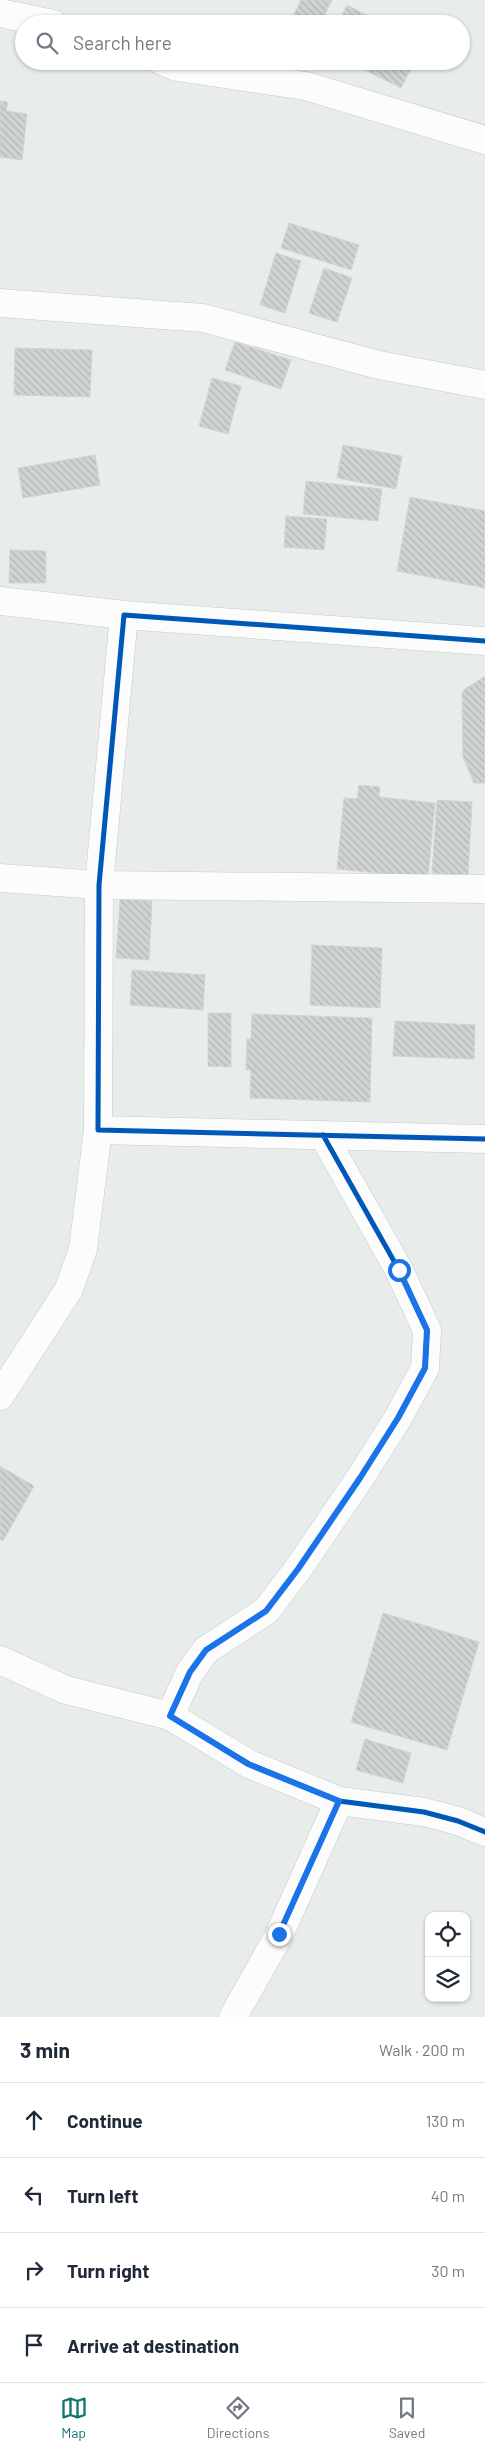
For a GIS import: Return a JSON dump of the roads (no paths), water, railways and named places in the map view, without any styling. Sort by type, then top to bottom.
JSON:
[{"type":"street","points":[[0,13],[15,16]]},
{"type":"street","points":[[203,70],[306,86],[485,140]]},
{"type":"street","points":[[0,303],[203,318],[379,365],[485,385]]},
{"type":"street","points":[[0,600],[124,615],[485,641]]},
{"type":"street","points":[[0,1396],[69,1289],[83,1249],[98,1130],[99,885],[124,615]]},
{"type":"street","points":[[0,878],[99,885],[485,889]]},
{"type":"street","points":[[98,1130],[485,1139]]},
{"type":"street","points":[[170,1716],[190,1672],[206,1650],[266,1611],[298,1569],[398,1418],[425,1368],[427,1330],[399,1270],[322,1135]]},
{"type":"street","points":[[0,1660],[66,1690],[170,1716],[248,1764],[339,1801],[424,1812],[458,1821],[485,1832]]},
{"type":"street","points":[[233,2017],[279,1934],[339,1801]]}]
